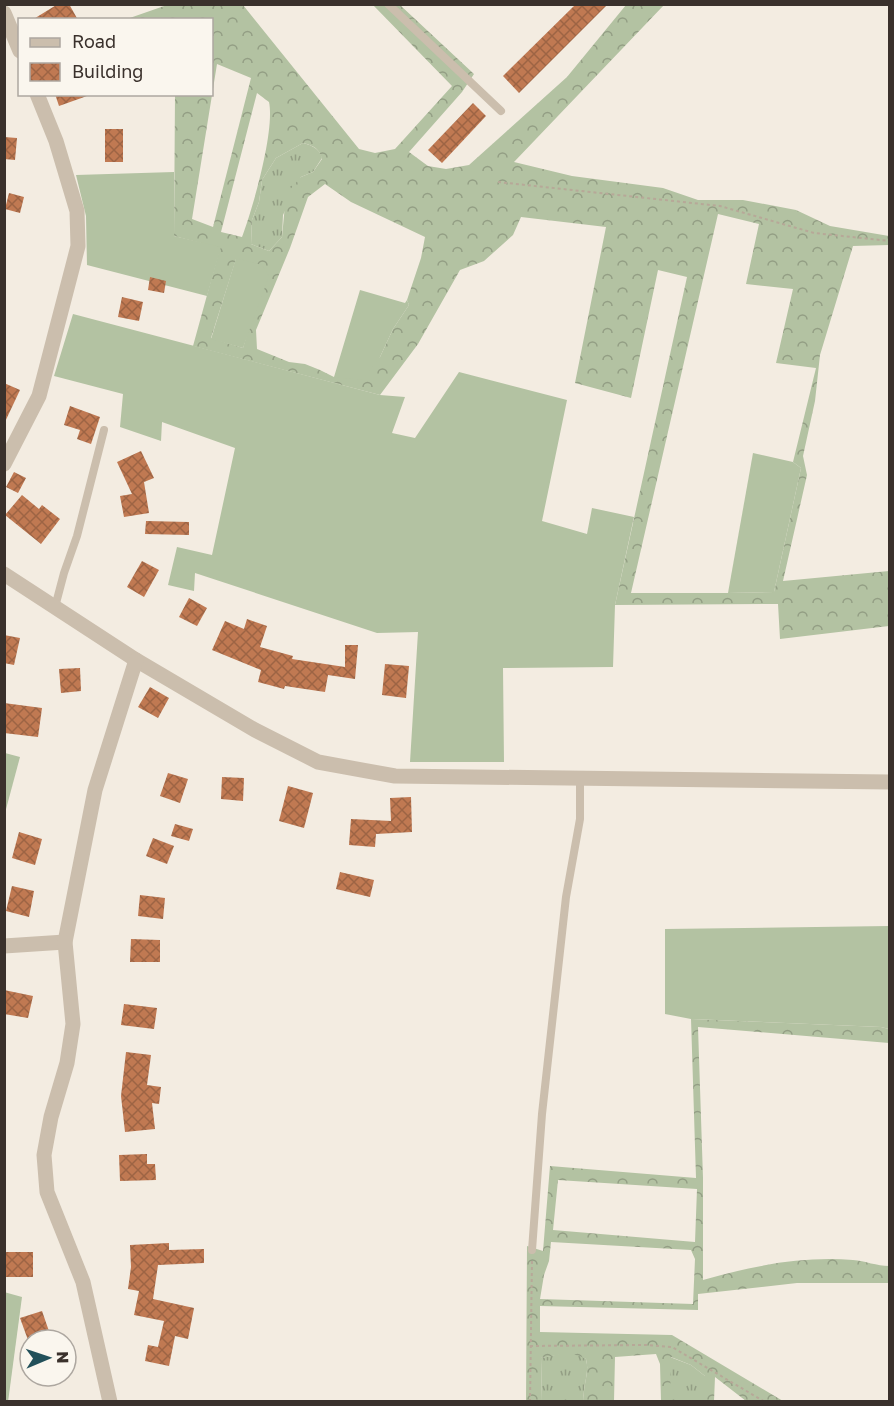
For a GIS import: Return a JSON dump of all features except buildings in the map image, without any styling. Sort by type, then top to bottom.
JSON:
[{"type":"street","points":[[4,14],[18,46]]},
{"type":"street","points":[[4,464],[39,396],[78,246],[77,211],[56,141],[38,96]]},
{"type":"street","points":[[4,574],[136,660],[255,730],[318,762],[395,776],[890,782]]},
{"type":"street","points":[[110,1401],[83,1282],[47,1192],[45,1155],[51,1117],[67,1063],[73,1024],[65,942],[95,790],[136,660]]},
{"type":"street","points":[[4,946],[65,942]]},
{"type":"lane","points":[[388,4],[501,111]]},
{"type":"lane","points":[[55,607],[77,536],[104,430]]},
{"type":"lane","points":[[532,1250],[542,1114],[566,897],[580,819],[580,779]]},
{"type":"path","points":[[498,182],[720,206],[814,233],[890,241]]},
{"type":"path","points":[[530,1401],[532,1250]]},
{"type":"path","points":[[531,1346],[646,1345],[672,1347],[765,1401]]},
{"type":"green space","points":[[167,5],[243,5],[359,149],[375,153],[395,149],[452,86],[373,5],[400,5],[474,74],[462,92],[409,152],[428,166],[446,169],[469,165],[567,77],[626,5],[664,5],[514,162],[572,176],[663,188],[698,200],[743,200],[796,210],[830,226],[889,236],[889,245],[853,246],[820,355],[815,401],[803,456],[807,475],[783,581],[889,571],[889,626],[780,639],[778,604],[615,605],[687,277],[658,270],[631,398],[575,383],[606,227],[521,217],[513,235],[484,261],[460,270],[418,344],[380,395],[193,346],[220,248],[174,236],[175,96],[212,96],[192,219],[213,227],[251,78],[217,64],[213,89],[213,18],[130,18]],"holes":[[[257,93],[269,102],[270,115],[266,149],[257,189],[242,237],[221,232]],[[303,143],[316,148],[322,159],[313,172],[301,177],[286,194],[282,237],[269,251],[251,244],[252,220],[259,202],[262,180],[276,158]],[[325,184],[351,202],[425,237],[421,258],[407,300],[409,305],[393,329],[380,357],[334,377],[305,364],[289,362],[257,349],[256,330],[290,248],[308,197]],[[718,214],[759,224],[746,284],[793,289],[776,363],[816,368],[793,462],[801,468],[774,592],[631,593]],[[236,259],[248,331],[243,348],[211,338]]]},
{"type":"green space","points":[[303,143],[315,148],[322,158],[313,172],[301,177],[283,215],[282,237],[269,251],[251,244],[252,220],[259,202],[262,180],[276,158]]},
{"type":"green space","points":[[174,172],[174,236],[221,247],[207,296],[87,265],[86,216],[76,175]]},
{"type":"green space","points":[[236,258],[262,265],[269,276],[243,348],[211,339]]},
{"type":"green space","points":[[360,290],[405,303],[407,300],[409,305],[393,329],[380,357],[362,380],[334,377]]},
{"type":"green space","points":[[73,314],[380,395],[405,397],[392,433],[415,438],[459,372],[567,400],[542,521],[587,534],[592,508],[634,517],[615,605],[613,667],[503,668],[504,762],[410,762],[418,632],[377,633],[195,573],[194,591],[168,585],[177,547],[212,555],[235,448],[162,422],[161,441],[120,427],[123,394],[54,376]]},
{"type":"green space","points":[[753,453],[793,462],[801,468],[774,592],[728,593]]},
{"type":"green space","points":[[4,753],[20,757],[5,813]]},
{"type":"green space","points":[[889,926],[889,1029],[691,1019],[665,1014],[665,929]]},
{"type":"green space","points":[[691,1019],[889,1029],[889,1043],[698,1027],[703,1178],[703,1280],[777,1263],[834,1259],[889,1266],[889,1283],[797,1283],[698,1294],[698,1310],[540,1306],[540,1332],[672,1335],[783,1401],[746,1401],[715,1377],[714,1401],[705,1401],[705,1376],[691,1365],[671,1357],[670,1401],[661,1401],[660,1364],[656,1354],[615,1357],[614,1401],[584,1401],[586,1359],[570,1354],[541,1358],[542,1401],[526,1402],[527,1246],[543,1251],[550,1166],[696,1178]],"holes":[[[558,1180],[697,1189],[695,1242],[553,1230]],[[551,1242],[691,1250],[695,1259],[693,1304],[540,1299]]]},
{"type":"green space","points":[[4,1292],[22,1297],[8,1402],[4,1401]]},
{"type":"green space","points":[[577,1353],[586,1359],[584,1401],[542,1401],[541,1358]]},
{"type":"green space","points":[[670,1357],[691,1365],[705,1376],[705,1401],[670,1402]]}]
